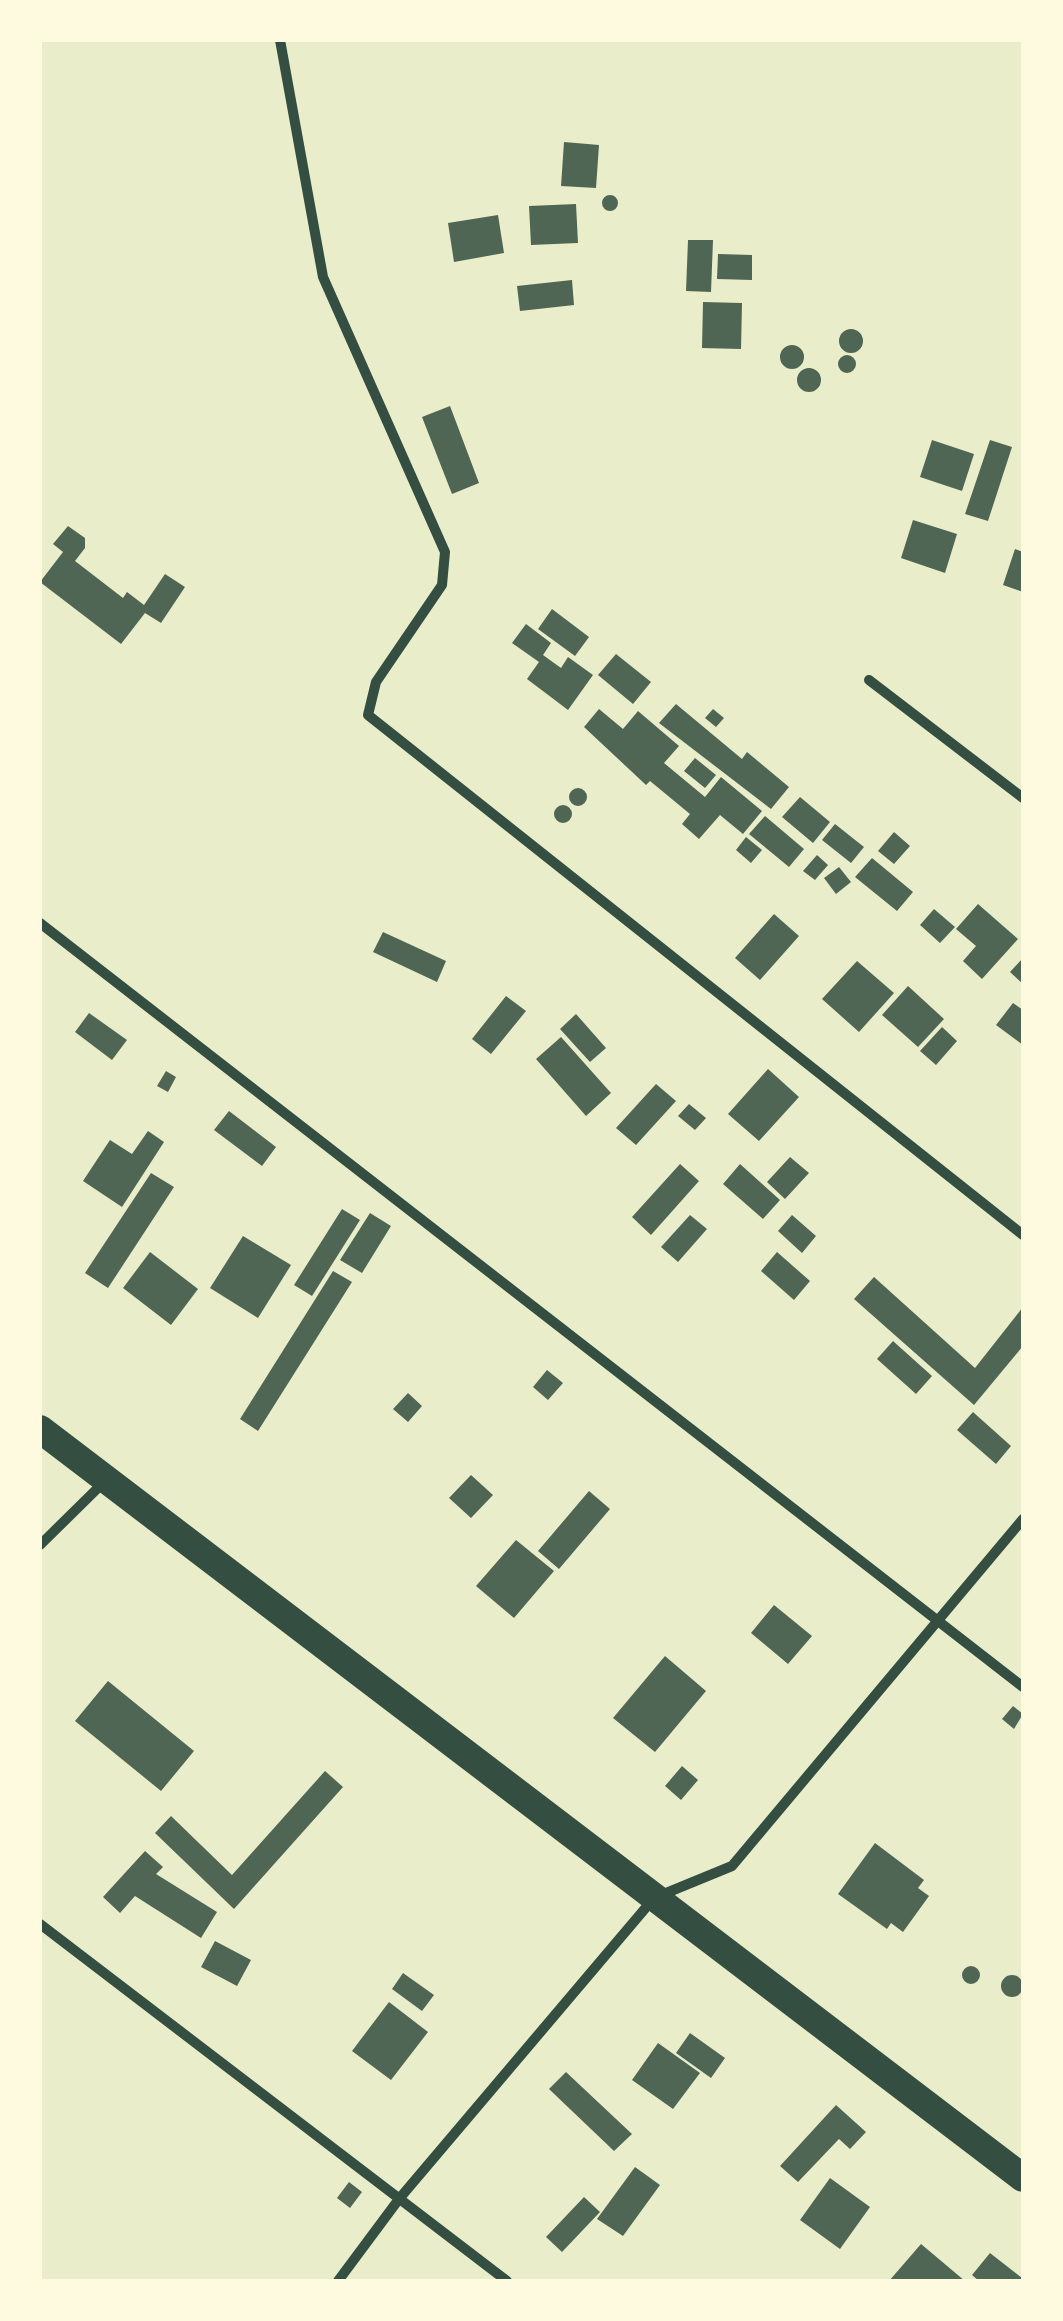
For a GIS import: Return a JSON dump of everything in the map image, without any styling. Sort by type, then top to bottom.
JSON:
[{"type":"highway","points":[[40,1429],[1023,2178]]},
{"type":"street","points":[[280,40],[323,277],[444,552],[442,586],[376,682],[368,715],[1023,1235]]},
{"type":"street","points":[[869,680],[1023,798]]},
{"type":"street","points":[[40,923],[935,1622],[1023,1686]]},
{"type":"street","points":[[40,1544],[106,1480]]},
{"type":"street","points":[[338,2281],[399,2200],[654,1898],[732,1866],[1023,1519]]},
{"type":"street","points":[[40,1924],[506,2281]]},
{"type":"building","points":[[564,142],[599,145],[596,188],[561,186]]},
{"type":"building","points":[[610,195],[618,203],[610,211],[602,203]]},
{"type":"building","points":[[576,204],[578,243],[531,245],[529,206]]},
{"type":"building","points":[[498,215],[504,253],[454,262],[448,223]]},
{"type":"building","points":[[688,240],[713,240],[711,292],[686,291]]},
{"type":"building","points":[[718,254],[752,255],[752,280],[717,279]]},
{"type":"building","points":[[572,280],[574,305],[520,311],[517,286]]},
{"type":"building","points":[[703,302],[742,303],[741,349],[702,348]]},
{"type":"building","points":[[851,329],[863,341],[851,353],[839,341]]},
{"type":"building","points":[[792,345],[804,357],[792,369],[780,357]]},
{"type":"building","points":[[847,355],[854,357],[854,371],[847,373],[840,371],[838,364],[840,357]]},
{"type":"building","points":[[809,368],[821,380],[809,392],[797,380]]},
{"type":"building","points":[[450,406],[479,483],[452,494],[422,417]]},
{"type":"building","points":[[932,440],[974,454],[962,491],[920,477]]},
{"type":"building","points":[[990,440],[1012,447],[988,521],[965,514]]},
{"type":"building","points":[[913,520],[957,534],[945,573],[901,558]]},
{"type":"building","points":[[68,526],[85,538],[85,548],[75,561],[123,598],[127,592],[144,605],[165,574],[185,587],[161,623],[145,613],[121,644],[40,582],[63,552],[53,544]]},
{"type":"building","points":[[1015,549],[1023,552],[1023,592],[1003,585]]},
{"type":"building","points":[[552,609],[589,637],[575,656],[538,629]]},
{"type":"building","points":[[526,624],[551,643],[543,655],[561,668],[568,657],[593,675],[568,710],[527,679],[539,662],[512,643]]},
{"type":"building","points":[[616,654],[651,682],[633,704],[598,675]]},
{"type":"building","points":[[676,704],[742,759],[747,752],[789,787],[771,809],[659,723]]},
{"type":"building","points":[[599,709],[623,729],[638,711],[679,746],[664,763],[705,797],[721,777],[762,811],[743,834],[720,815],[699,839],[682,824],[690,814],[650,781],[646,785],[584,727]]},
{"type":"building","points":[[713,709],[724,718],[716,727],[705,718]]},
{"type":"building","points":[[695,758],[716,775],[705,788],[684,771]]},
{"type":"building","points":[[578,788],[587,797],[578,806],[569,797]]},
{"type":"building","points":[[800,797],[830,822],[813,843],[782,817]]},
{"type":"building","points":[[563,805],[572,814],[563,823],[554,814]]},
{"type":"building","points":[[765,816],[804,849],[789,867],[749,834]]},
{"type":"building","points":[[835,824],[864,847],[851,863],[822,840]]},
{"type":"building","points":[[894,832],[910,846],[894,864],[878,851]]},
{"type":"building","points":[[746,837],[762,850],[751,863],[736,850]]},
{"type":"building","points":[[817,855],[828,865],[815,880],[803,871]]},
{"type":"building","points":[[872,858],[913,892],[897,911],[855,877]]},
{"type":"building","points":[[839,867],[851,882],[836,894],[824,878]]},
{"type":"building","points":[[978,904],[1018,939],[982,979],[963,961],[976,946],[956,929]]},
{"type":"building","points":[[934,909],[955,927],[940,943],[920,925]]},
{"type":"building","points":[[774,914],[799,936],[760,980],[735,958]]},
{"type":"building","points":[[383,932],[446,961],[437,982],[373,952]]},
{"type":"building","points":[[1023,958],[1023,984],[1010,972]]},
{"type":"building","points":[[857,961],[894,993],[859,1032],[822,999]]},
{"type":"building","points":[[908,986],[944,1019],[918,1047],[882,1015]]},
{"type":"building","points":[[506,996],[526,1011],[491,1054],[472,1039]]},
{"type":"building","points":[[1013,1003],[1023,1010],[1023,1045],[996,1025]]},
{"type":"building","points":[[89,1013],[127,1040],[112,1060],[75,1032]]},
{"type":"building","points":[[576,1014],[606,1048],[590,1062],[560,1029]]},
{"type":"building","points":[[942,1027],[957,1041],[936,1065],[920,1051]]},
{"type":"building","points":[[561,1037],[611,1093],[586,1116],[536,1059]]},
{"type":"building","points":[[768,1069],[799,1097],[759,1141],[728,1114]]},
{"type":"building","points":[[166,1071],[176,1077],[168,1092],[157,1086]]},
{"type":"building","points":[[656,1084],[676,1101],[636,1145],[616,1128]]},
{"type":"building","points":[[689,1104],[706,1118],[695,1130],[678,1116]]},
{"type":"building","points":[[229,1111],[276,1147],[262,1166],[214,1130]]},
{"type":"building","points":[[148,1131],[164,1142],[122,1207],[83,1181],[110,1140],[132,1154]]},
{"type":"building","points":[[790,1157],[809,1173],[785,1199],[767,1182]]},
{"type":"building","points":[[680,1164],[699,1181],[651,1235],[632,1217]]},
{"type":"building","points":[[740,1164],[780,1200],[763,1219],[723,1184]]},
{"type":"building","points":[[151,1173],[174,1187],[108,1288],[85,1273]]},
{"type":"building","points":[[342,1209],[360,1220],[312,1296],[294,1285]]},
{"type":"building","points":[[370,1213],[391,1226],[362,1273],[340,1260]]},
{"type":"building","points":[[690,1215],[707,1229],[678,1262],[661,1247]]},
{"type":"building","points":[[792,1215],[816,1236],[802,1253],[778,1231]]},
{"type":"building","points":[[243,1236],[291,1265],[258,1318],[210,1288]]},
{"type":"building","points":[[150,1252],[198,1289],[171,1325],[123,1288]]},
{"type":"building","points":[[777,1252],[810,1281],[794,1300],[761,1271]]},
{"type":"building","points":[[333,1271],[352,1282],[258,1431],[240,1419]]},
{"type":"building","points":[[874,1277],[975,1368],[1023,1307],[1023,1346],[974,1405],[854,1299]]},
{"type":"building","points":[[893,1341],[932,1376],[916,1394],[877,1359]]},
{"type":"building","points":[[547,1370],[563,1383],[548,1400],[533,1387]]},
{"type":"building","points":[[408,1393],[422,1406],[408,1422],[393,1409]]},
{"type":"building","points":[[973,1412],[1011,1446],[996,1464],[957,1430]]},
{"type":"building","points":[[471,1475],[493,1495],[471,1518],[449,1498]]},
{"type":"building","points":[[589,1491],[610,1509],[559,1569],[538,1551]]},
{"type":"building","points":[[516,1540],[554,1571],[514,1618],[476,1586]]},
{"type":"building","points":[[774,1605],[812,1636],[788,1664],[751,1633]]},
{"type":"building","points":[[665,1656],[706,1691],[655,1752],[613,1718]]},
{"type":"building","points":[[108,1681],[194,1751],[161,1791],[75,1721]]},
{"type":"building","points":[[1013,1706],[1023,1714],[1014,1729],[1002,1719]]},
{"type":"building","points":[[682,1766],[698,1780],[681,1800],[665,1786]]},
{"type":"building","points":[[325,1771],[343,1787],[234,1909],[155,1833],[171,1816],[232,1875]]},
{"type":"building","points":[[875,1843],[924,1880],[918,1888],[929,1896],[903,1932],[891,1923],[887,1929],[838,1894]]},
{"type":"building","points":[[145,1851],[163,1867],[156,1874],[217,1912],[201,1938],[135,1896],[120,1913],[103,1897]]},
{"type":"building","points":[[215,1941],[251,1960],[237,1986],[201,1967]]},
{"type":"building","points":[[971,1966],[980,1975],[971,1984],[962,1975]]},
{"type":"building","points":[[403,1973],[434,1995],[422,2011],[392,1989]]},
{"type":"building","points":[[1012,1975],[1023,1986],[1012,1997],[1001,1986]]},
{"type":"building","points":[[389,2002],[428,2032],[391,2080],[352,2051]]},
{"type":"building","points":[[690,2033],[725,2058],[711,2078],[676,2053]]},
{"type":"building","points":[[658,2043],[700,2073],[673,2109],[632,2080]]},
{"type":"building","points":[[566,2072],[632,2134],[614,2151],[549,2089]]},
{"type":"building","points":[[836,2105],[866,2132],[850,2149],[839,2139],[798,2182],[780,2166]]},
{"type":"building","points":[[635,2167],[660,2185],[623,2236],[597,2219]]},
{"type":"building","points":[[830,2178],[870,2207],[840,2249],[800,2220]]},
{"type":"building","points":[[349,2182],[362,2192],[350,2208],[337,2198]]},
{"type":"building","points":[[584,2197],[600,2212],[562,2252],[546,2237]]},
{"type":"building","points":[[921,2244],[965,2281],[889,2281]]},
{"type":"building","points":[[990,2253],[1022,2278],[979,2281],[972,2275]]}]
